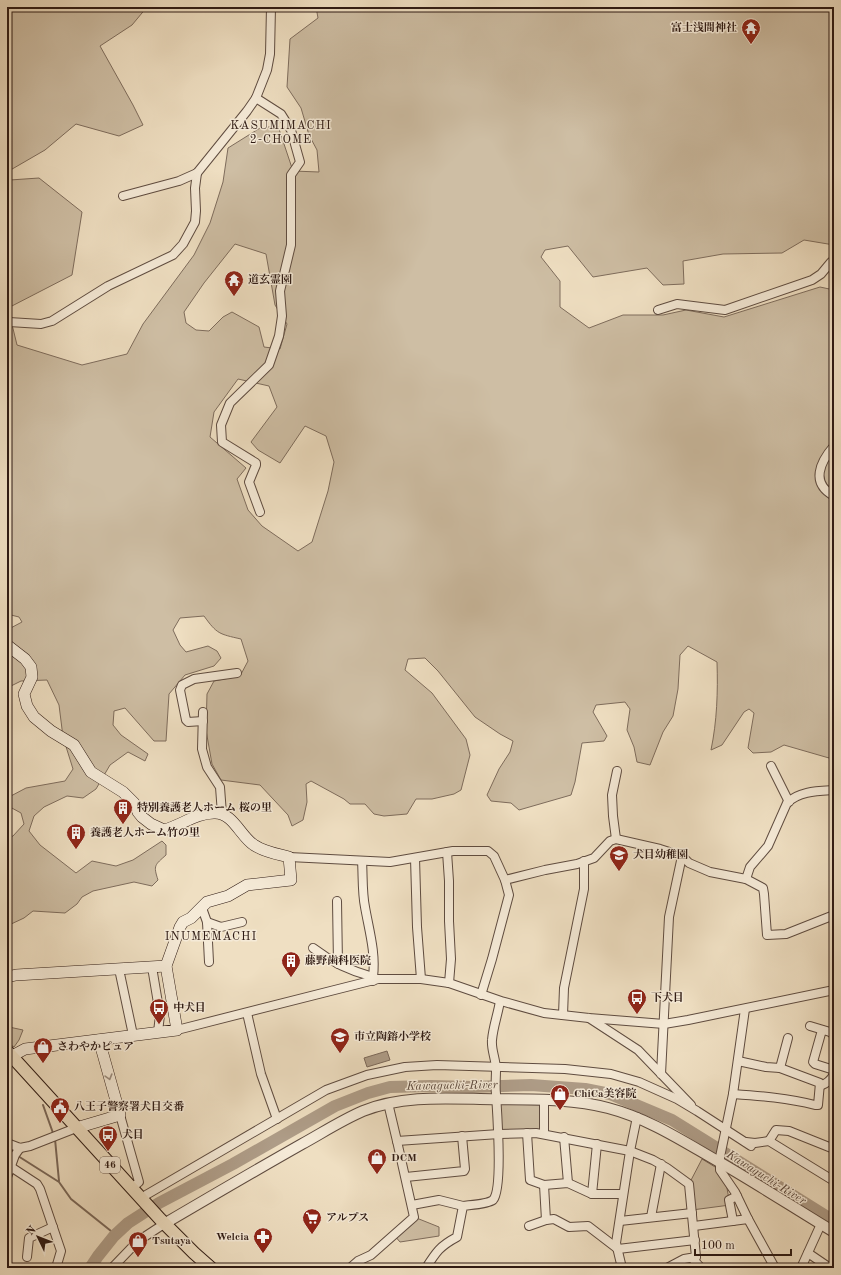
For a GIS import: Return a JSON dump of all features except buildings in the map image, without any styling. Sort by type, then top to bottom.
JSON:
[{"type":"main road","points":[[7,645],[25,659],[31,668],[32,677],[24,694],[24,698],[34,717],[51,731],[74,745],[91,772],[123,792],[134,803],[138,812],[151,824],[164,830],[200,814],[222,814],[232,821],[252,844],[262,849],[289,857],[291,880],[247,885],[228,896],[211,900],[183,922],[166,966],[176,1030],[26,1049],[9,1053]]},
{"type":"main road","points":[[7,977],[16,975],[166,966]]},
{"type":"main road","points":[[76,1128],[120,1115],[99,1040]]},
{"type":"main road","name":"46","points":[[9,1053],[132,1188],[145,1198],[162,1221],[211,1268]]},
{"type":"street","points":[[123,196],[179,181],[197,173],[208,161],[256,98],[267,70],[270,54],[270,7]]},
{"type":"street","points":[[256,98],[281,114],[291,130],[300,162],[291,175],[291,245],[280,291],[282,316],[279,336],[269,365],[230,403],[221,424],[222,442],[256,463],[249,482],[260,512]]},
{"type":"street","points":[[9,322],[41,324],[52,321],[108,286],[173,255],[183,244],[195,222],[195,188],[197,173]]},
{"type":"street","points":[[658,310],[677,304],[725,310],[812,280],[821,274],[831,262],[834,264]]},
{"type":"street","points":[[834,446],[822,462],[819,478],[827,491],[834,496]]},
{"type":"street","points":[[203,721],[190,722],[186,720],[180,690],[182,684],[194,679],[237,673]]},
{"type":"street","points":[[203,712],[202,749],[207,767],[220,787],[222,814]]},
{"type":"street","points":[[771,766],[789,802]]},
{"type":"street","points":[[616,840],[612,795],[617,771]]},
{"type":"street","points":[[746,880],[750,867],[768,846],[789,802],[795,797],[807,792],[834,790]]},
{"type":"street","points":[[505,880],[594,858],[610,841],[616,840],[653,847],[682,856],[689,863],[710,872],[746,880],[763,888],[767,935],[786,934],[834,914]]},
{"type":"street","points":[[289,857],[390,862],[447,852],[488,851],[494,856],[505,880],[509,895]]},
{"type":"street","points":[[447,852],[451,959],[449,983]]},
{"type":"street","points":[[661,1074],[669,917],[682,856]]},
{"type":"street","points":[[415,858],[417,927],[421,979]]},
{"type":"street","points":[[362,861],[365,906],[372,938],[373,979]]},
{"type":"street","points":[[563,1015],[564,988],[584,888],[584,861]]},
{"type":"street","points":[[481,994],[511,886],[518,877]]},
{"type":"street","points":[[335,905],[338,964]]},
{"type":"street","points":[[202,908],[207,922],[209,962]]},
{"type":"street","points":[[207,922],[221,927],[242,922]]},
{"type":"street","points":[[313,948],[327,959],[373,979]]},
{"type":"street","points":[[152,967],[160,1015],[158,1032]]},
{"type":"street","points":[[119,969],[133,1035]]},
{"type":"street","points":[[176,1030],[247,1013],[373,979],[421,979],[449,983],[529,1010],[589,1018],[664,1024],[834,990]]},
{"type":"street","points":[[412,1205],[439,1200],[463,1206],[487,1202],[492,1200],[495,1195],[497,1185],[499,1134],[496,1096],[496,1068],[492,1051],[492,1039],[500,1001]]},
{"type":"street","points":[[745,1008],[733,1094],[720,1160],[720,1170],[737,1196],[775,1268]]},
{"type":"street","points":[[247,1013],[261,1074],[277,1119]]},
{"type":"street","points":[[589,1018],[638,1050],[697,1111]]},
{"type":"street","points":[[810,1026],[830,1032],[834,1035]]},
{"type":"street","points":[[822,1030],[813,1062],[834,1070]]},
{"type":"street","points":[[780,1068],[788,1038]]},
{"type":"street","points":[[733,1094],[799,1101],[815,1105],[818,1105],[819,1099],[820,1083],[780,1068],[766,1067],[738,1061]]},
{"type":"street","points":[[145,1198],[326,1090],[377,1072],[405,1067],[437,1065],[565,1069],[611,1074],[656,1089],[697,1111],[748,1144],[769,1141],[834,1181]]},
{"type":"street","points":[[820,1086],[826,1084],[834,1074]]},
{"type":"street","points":[[112,1268],[138,1241],[162,1221],[348,1118],[365,1110],[388,1103],[416,1099],[496,1096],[587,1104],[637,1117],[665,1130],[720,1160],[834,1232]]},
{"type":"street","points":[[544,1100],[544,1134]]},
{"type":"street","points":[[350,1268],[371,1255],[414,1217],[388,1103]]},
{"type":"street","points":[[120,1115],[139,1182],[132,1188]]},
{"type":"street","points":[[622,1268],[616,1243],[630,1151],[637,1117]]},
{"type":"street","points":[[7,1177],[17,1152],[76,1128]]},
{"type":"street","points":[[769,1141],[776,1130],[783,1130],[834,1149]]},
{"type":"street","points":[[397,1141],[527,1132],[564,1137],[630,1151],[653,1160],[689,1184],[696,1257],[684,1259],[667,1268]]},
{"type":"street","points":[[527,1132],[530,1180],[544,1185],[568,1183],[592,1194],[623,1194]]},
{"type":"street","points":[[406,1177],[464,1170],[462,1136]]},
{"type":"street","points":[[564,1137],[568,1183]]},
{"type":"street","points":[[7,1143],[17,1152]]},
{"type":"street","points":[[592,1194],[597,1144]]},
{"type":"street","points":[[651,1217],[661,1164]]},
{"type":"street","points":[[11,1167],[37,1184],[40,1189],[61,1251],[56,1268]]},
{"type":"street","points":[[544,1185],[546,1220]]},
{"type":"street","points":[[733,1221],[729,1200],[737,1196]]},
{"type":"street","points":[[426,1268],[437,1250],[447,1242],[457,1237],[463,1206]]},
{"type":"street","points":[[620,1221],[692,1213]]},
{"type":"street","points":[[694,1226],[748,1218]]},
{"type":"street","points":[[530,1226],[546,1220],[554,1219],[569,1227],[588,1226],[618,1250],[695,1240]]},
{"type":"street","points":[[801,1268],[821,1224]]},
{"type":"street","points":[[27,1257],[29,1238],[53,1227]]},
{"type":"street","points":[[808,1253],[830,1268]]},
{"type":"street","points":[[692,1258],[701,1268]]},
{"type":"shaded area","points":[[7,7],[147,7],[132,25],[100,46],[143,125],[119,136],[76,124],[45,150],[7,172]]},
{"type":"shaded area","points":[[316,7],[834,7],[834,245],[804,240],[782,253],[723,254],[683,261],[684,284],[663,285],[647,268],[593,277],[568,246],[545,250],[541,257],[560,281],[560,307],[589,328],[623,315],[663,315],[686,310],[724,317],[820,287],[834,290],[834,748],[829,758],[784,745],[771,752],[753,753],[748,748],[754,713],[749,709],[744,712],[722,745],[711,750],[717,706],[717,662],[688,646],[680,655],[678,689],[673,716],[663,732],[650,765],[637,762],[634,747],[627,730],[630,709],[625,702],[596,705],[593,712],[607,736],[604,741],[582,743],[575,782],[571,795],[519,810],[511,803],[491,801],[487,795],[499,769],[510,752],[513,741],[475,717],[438,671],[425,658],[408,659],[405,670],[432,693],[466,739],[470,755],[461,790],[454,794],[432,799],[416,799],[407,814],[384,816],[374,814],[365,804],[350,804],[344,799],[311,781],[306,784],[307,802],[303,820],[292,826],[288,815],[260,785],[221,780],[212,764],[206,730],[207,694],[214,681],[240,676],[248,661],[241,639],[219,632],[204,616],[180,618],[173,630],[180,645],[186,652],[208,646],[217,651],[221,658],[214,666],[185,675],[169,694],[166,741],[154,741],[125,708],[114,711],[113,725],[121,735],[148,754],[145,761],[128,752],[110,765],[96,789],[83,798],[67,796],[44,807],[34,816],[29,831],[40,845],[76,873],[92,861],[116,866],[133,860],[162,841],[166,845],[166,855],[159,861],[155,868],[158,880],[152,886],[134,882],[93,891],[82,897],[77,904],[65,913],[33,911],[24,918],[9,925],[7,917],[7,839],[13,836],[24,824],[21,813],[10,807],[9,797],[26,788],[65,781],[73,769],[63,737],[59,705],[47,680],[21,681],[7,688],[7,630],[22,622],[19,617],[7,614],[7,172],[10,180],[39,178],[82,212],[72,275],[8,308],[17,345],[82,365],[127,354],[143,324],[194,255],[210,223],[223,182],[228,148],[260,128],[278,126],[293,171],[319,172],[317,150],[309,135],[301,108],[287,87],[290,39],[318,18]],"holes":[[[235,244],[266,254],[275,305],[287,324],[280,349],[264,347],[259,327],[232,312],[223,317],[209,331],[196,330],[186,323],[184,312],[204,283]],[[238,379],[269,386],[277,407],[251,442],[258,450],[280,463],[305,426],[326,436],[334,462],[328,491],[312,542],[298,551],[262,526],[248,510],[237,479],[246,468],[210,437],[214,412]]]},
{"type":"shaded area","points":[[7,1024],[9,1027],[23,1030],[14,1047],[7,1042]]},
{"type":"shaded area","points":[[387,1051],[390,1060],[367,1067],[364,1058]]},
{"type":"shaded area","points":[[500,1105],[544,1105],[544,1134],[499,1134]]},
{"type":"shaded area","points":[[702,1159],[720,1170],[725,1177],[730,1205],[692,1210],[689,1184]]},
{"type":"shaded area","points":[[414,1217],[439,1227],[439,1236],[400,1242],[394,1235]]},
{"type":"waterway","name":"Kawaguchi-River","points":[[90,1268],[114,1236],[128,1223],[159,1203],[233,1164],[335,1106],[368,1093],[390,1087],[531,1085],[585,1089],[610,1094],[672,1120],[834,1221]]},
{"type":"waterway","points":[[43,1105],[53,1133]]},
{"type":"waterway","points":[[55,1139],[59,1181]]},
{"type":"waterway","points":[[7,1149],[14,1153]]},
{"type":"waterway","points":[[18,1156],[59,1182],[71,1199],[116,1235]]},
{"type":"place","name":"富士浅間神社","points":[[751,45]]},
{"type":"place","name":"道玄霊園","points":[[234,297]]},
{"type":"place","name":"特別養護老人ホーム 桜の里","points":[[123,825]]},
{"type":"place","name":"養護老人ホーム竹の里","points":[[76,850]]},
{"type":"place","name":"犬目幼稚園","points":[[619,872]]},
{"type":"place","name":"藤野歯科医院","points":[[291,978]]},
{"type":"place","name":"下犬目","points":[[637,1015]]},
{"type":"place","name":"中犬目","points":[[159,1025]]},
{"type":"place","name":"市立陶鎔小学校","points":[[340,1054]]},
{"type":"place","name":"さわやかピュア","points":[[43,1064]]},
{"type":"place","name":"ChiCa美容院","points":[[560,1111]]},
{"type":"place","name":"八王子警察署犬目交番","points":[[60,1124]]},
{"type":"place","name":"犬目","points":[[108,1152]]},
{"type":"place","name":"DCM","points":[[377,1175]]},
{"type":"place","name":"アルプス","points":[[312,1235]]},
{"type":"place","name":"Welcia","points":[[263,1254]]},
{"type":"place","name":"Tsutaya","points":[[138,1258]]},
{"type":"district","name":"KASUMIMACHI 2-CHOME","points":[[281,133]]},
{"type":"district","name":"INUMEMACHI","points":[[211,937]]}]
